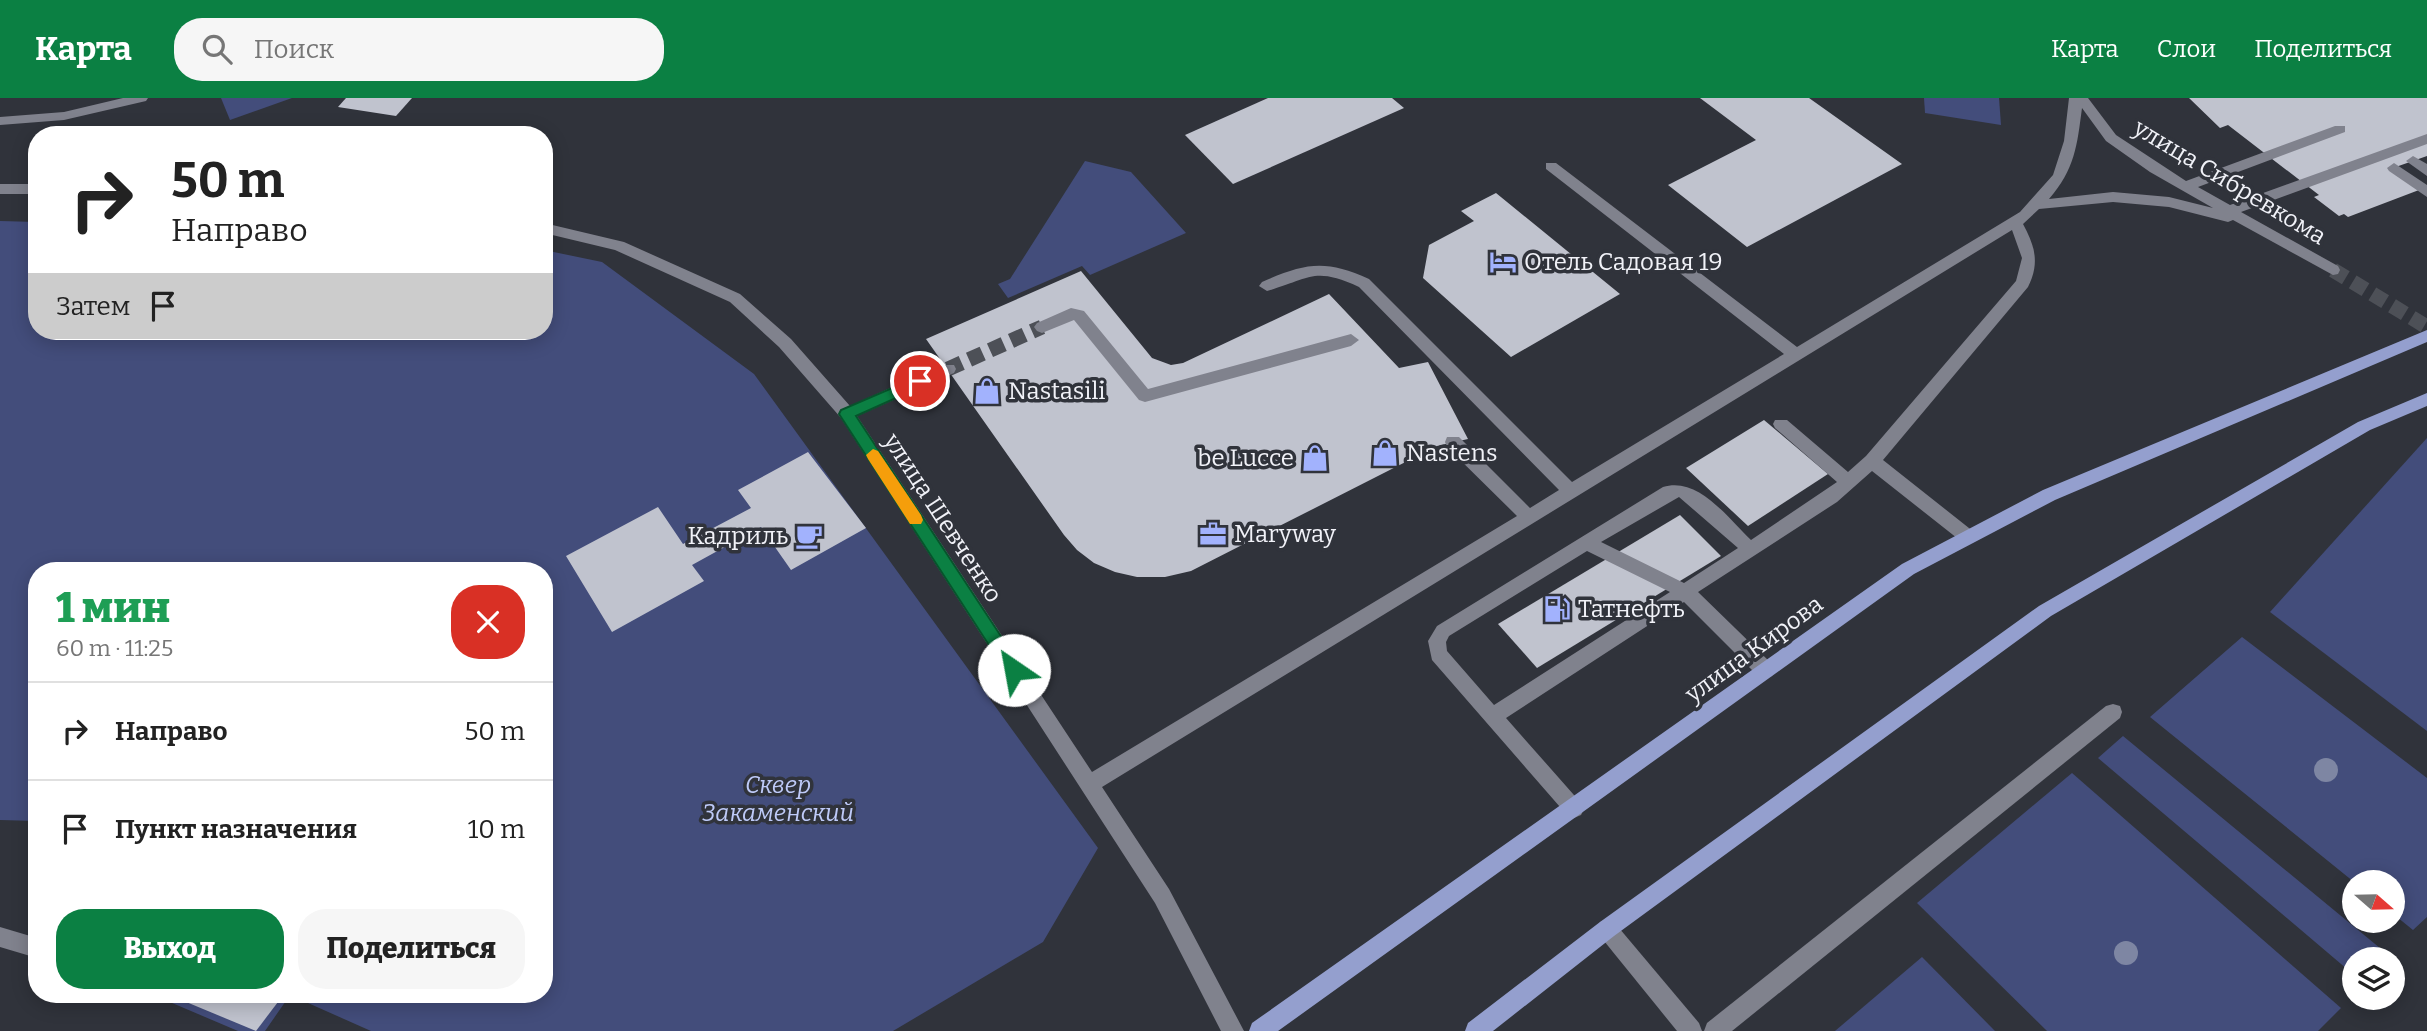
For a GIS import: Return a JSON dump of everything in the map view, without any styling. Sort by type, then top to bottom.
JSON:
[{"type":"main road","name":"улица Кирова","points":[[1260,1031],[1908,569],[2049,495],[2427,336]]},
{"type":"main road","points":[[1476,1031],[1606,929],[2045,611],[2364,426],[2427,399]]},
{"type":"street","points":[[0,121],[64,116],[141,98]]},
{"type":"street","points":[[1089,784],[2015,222],[2060,177],[2071,141],[2079,98]]},
{"type":"street","name":"улица Сибревкома","points":[[2079,98],[2111,138],[2228,211],[2333,270]]},
{"type":"street","points":[[2186,186],[2340,129]]},
{"type":"street","points":[[2228,211],[2427,139]]},
{"type":"street","points":[[2413,161],[2427,171]]},
{"type":"street","points":[[1551,166],[1796,355]]},
{"type":"street","points":[[2394,168],[2427,192]]},
{"type":"street","points":[[0,189],[28,189]]},
{"type":"street","points":[[2034,205],[2113,197],[2169,202],[2250,223]]},
{"type":"street","points":[[1493,716],[1831,497],[1872,461],[2023,283],[2031,262],[2029,249],[2015,222]]},
{"type":"street","name":"улица Шевченко","points":[[553,230],[619,246],[735,298],[785,343],[847,414],[1162,895],[1233,1031]]},
{"type":"street","points":[[1267,286],[1301,271],[1315,268],[1331,270],[1364,283],[1571,492]]},
{"type":"street","points":[[1042,327],[1071,314],[1079,315],[1145,396],[1351,340]]},
{"type":"street","points":[[847,414],[948,369]]},
{"type":"street","points":[[1781,424],[1848,482]]},
{"type":"street","points":[[1453,442],[1529,517]]},
{"type":"street","points":[[1872,461],[1968,537]]},
{"type":"street","points":[[1574,809],[1438,654],[1437,641],[1443,631],[1669,492],[1679,490],[1690,494],[1751,550]]},
{"type":"street","points":[[1586,543],[1686,592],[1765,670]]},
{"type":"street","points":[[1715,1031],[2113,712]]},
{"type":"street","points":[[1606,929],[1691,1031]]},
{"type":"street","points":[[0,937],[28,945]]},
{"type":"green space","points":[[221,98],[292,98],[230,120]]},
{"type":"green space","points":[[1924,98],[1999,98],[2001,125],[1925,113]]},
{"type":"green space","points":[[1085,161],[1131,172],[1186,233],[1090,275],[1082,266],[1008,298],[998,284],[1010,279]]},
{"type":"green space","name":"Сквер Закаменский","points":[[0,221],[28,222],[28,340],[553,340],[553,252],[602,262],[754,374],[1098,848],[1043,942],[893,1031],[371,1031],[308,1003],[553,1003],[553,562],[28,562],[28,821],[0,820]]},
{"type":"green space","points":[[2427,438],[2427,731],[2270,612]]},
{"type":"green space","points":[[2242,637],[2427,778],[2427,917],[2413,930],[2405,924],[2405,870],[2342,870],[2342,872],[2150,717]]},
{"type":"green space","points":[[2123,736],[2342,917],[2342,933],[2362,933],[2379,947],[2342,947],[2342,965],[2098,758]]},
{"type":"green space","points":[[2072,773],[2341,1008],[2318,1031],[2047,1031],[1917,903]]},
{"type":"green space","points":[[1922,957],[1995,1031],[1835,1031]]},
{"type":"green space","name":"Сквер Закаменский","points":[[172,1003],[284,1003],[265,1031],[238,1031]]},
{"type":"building","points":[[346,98],[412,98],[396,116],[338,107]]},
{"type":"building","points":[[1268,98],[1392,98],[1404,108],[1233,184],[1185,135]]},
{"type":"building","points":[[1700,98],[1809,98],[1902,164],[1747,247],[1668,185],[1756,140]]},
{"type":"building","points":[[2189,98],[2427,98],[2427,156],[2390,169],[2419,190],[2348,217],[2344,214],[2339,216],[2314,197],[2319,195],[2228,125],[2220,128]]},
{"type":"building","name":"Отель Садовая 19","points":[[1496,193],[1620,294],[1511,357],[1423,278],[1429,245],[1474,221],[1461,211]]},
{"type":"building","points":[[1081,271],[1152,358],[1171,365],[1183,363],[1329,294],[1399,368],[1428,362],[1468,439],[1437,446],[1191,571],[1165,577],[1137,577],[1094,563],[1064,535],[926,339]]},
{"type":"building","points":[[1764,420],[1828,474],[1748,526],[1686,468]]},
{"type":"building","name":"Кадриль","points":[[808,452],[866,528],[791,570],[761,527],[692,565],[704,581],[612,632],[566,556],[658,507],[683,544],[751,508],[738,490]]},
{"type":"building","points":[[1680,515],[1721,556],[1537,668],[1498,624]]},
{"type":"building","points":[[189,1003],[277,1003],[256,1031]]},
{"type":"tunnel","points":[[2333,270],[2427,327]]},
{"type":"tunnel","points":[[948,369],[1042,327]]},
{"type":"slow traffic","points":[[873,455],[915,520]]},
{"type":"place","name":"Отель Садовая 19","points":[[1503,262]]},
{"type":"place","name":"Nastasili","points":[[987,391]]},
{"type":"place","name":"Nastens","points":[[1385,453]]},
{"type":"place","name":"be Lucce","points":[[1315,458]]},
{"type":"place","name":"Maryway","points":[[1213,534]]},
{"type":"place","name":"Кадриль","points":[[809,536]]},
{"type":"place","name":"Татнефть","points":[[1557,609]]},
{"type":"route","points":[[920,381],[847,414],[1014,670]]}]
